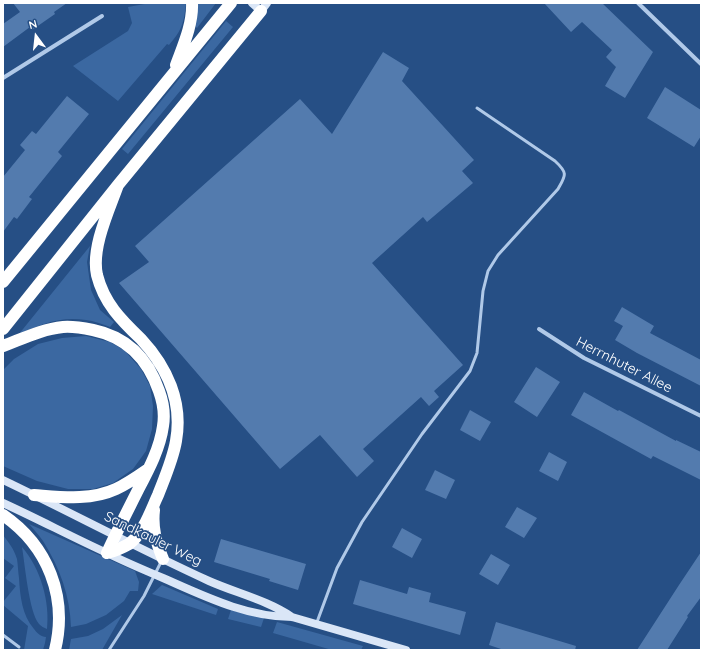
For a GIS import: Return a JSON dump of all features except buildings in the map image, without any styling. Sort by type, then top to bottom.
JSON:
[{"type":"highway","points":[[173,74],[185,40],[190,21],[192,3]]},
{"type":"highway","points":[[3,282],[231,3]]},
{"type":"highway","points":[[3,329],[260,6]]},
{"type":"highway","points":[[107,553],[130,543],[140,532],[167,473],[176,442],[178,428],[178,413],[172,389],[163,367],[145,344],[109,304],[98,278],[96,262],[97,251],[118,185]]},
{"type":"highway","points":[[3,346],[48,329],[76,327],[114,336],[126,343],[144,362],[151,372],[164,408],[161,435],[148,469],[107,553]]},
{"type":"highway","points":[[34,495],[65,498],[95,496],[116,489],[148,469]]},
{"type":"highway","points":[[155,501],[153,527],[163,559]]},
{"type":"highway","points":[[3,515],[19,527],[33,542],[47,566],[57,593],[60,620],[55,650]]},
{"type":"street","points":[[638,3],[701,64]]},
{"type":"street","points":[[3,78],[102,16]]},
{"type":"street","name":"Herrnhuter Allee","points":[[539,329],[584,358],[701,416]]},
{"type":"street","name":"Sandkauler Weg","points":[[3,480],[209,581],[278,608],[292,617]]},
{"type":"street","name":"Sandkauler Weg","points":[[3,503],[35,517],[107,553],[225,605],[270,616],[292,617],[406,650]]},
{"type":"lane","points":[[317,624],[337,568],[362,522],[422,434],[470,371],[477,353],[483,291],[488,271],[498,256],[558,189],[564,177],[563,169],[555,161],[477,108]]},
{"type":"lane","points":[[109,650],[144,596],[163,559]]},
{"type":"lane","points":[[3,635],[19,647]]},
{"type":"shaded area","points":[[150,3],[186,3],[182,26],[169,45],[167,44],[118,101],[73,66],[128,31],[132,23],[128,7]]},
{"type":"shaded area","points":[[198,3],[216,3],[197,28],[193,24]]},
{"type":"shaded area","points":[[226,21],[233,27],[128,154],[122,149]]},
{"type":"shaded area","points":[[90,246],[87,262],[91,290],[100,310],[114,322],[110,327],[89,320],[68,319],[43,324],[19,334]]},
{"type":"shaded area","points":[[86,336],[110,342],[124,350],[141,369],[150,386],[153,406],[152,429],[146,451],[133,469],[113,483],[93,489],[68,489],[37,481],[3,466],[3,370],[14,359],[38,344],[62,338]]},
{"type":"shaded area","points":[[29,524],[135,571],[139,582],[138,591],[130,591],[124,601],[106,615],[86,624],[71,627],[69,604],[59,572],[43,541]]},
{"type":"shaded area","points":[[3,535],[13,549],[17,559],[21,598],[24,611],[30,624],[36,632],[41,636],[46,637],[43,650],[24,650],[28,626],[3,605],[3,602],[16,586],[5,578],[14,566],[3,558]]},
{"type":"shaded area","points":[[22,547],[34,565],[43,586],[47,608],[47,629],[39,624],[33,609],[28,588]]},
{"type":"shaded area","points":[[162,585],[218,609],[216,615],[152,594]]},
{"type":"shaded area","points":[[231,610],[264,618],[261,627],[228,619]]},
{"type":"shaded area","points":[[122,615],[102,650],[69,650],[71,639],[88,636],[103,629]]},
{"type":"shaded area","points":[[277,622],[363,646],[361,650],[332,650],[273,633]]}]
